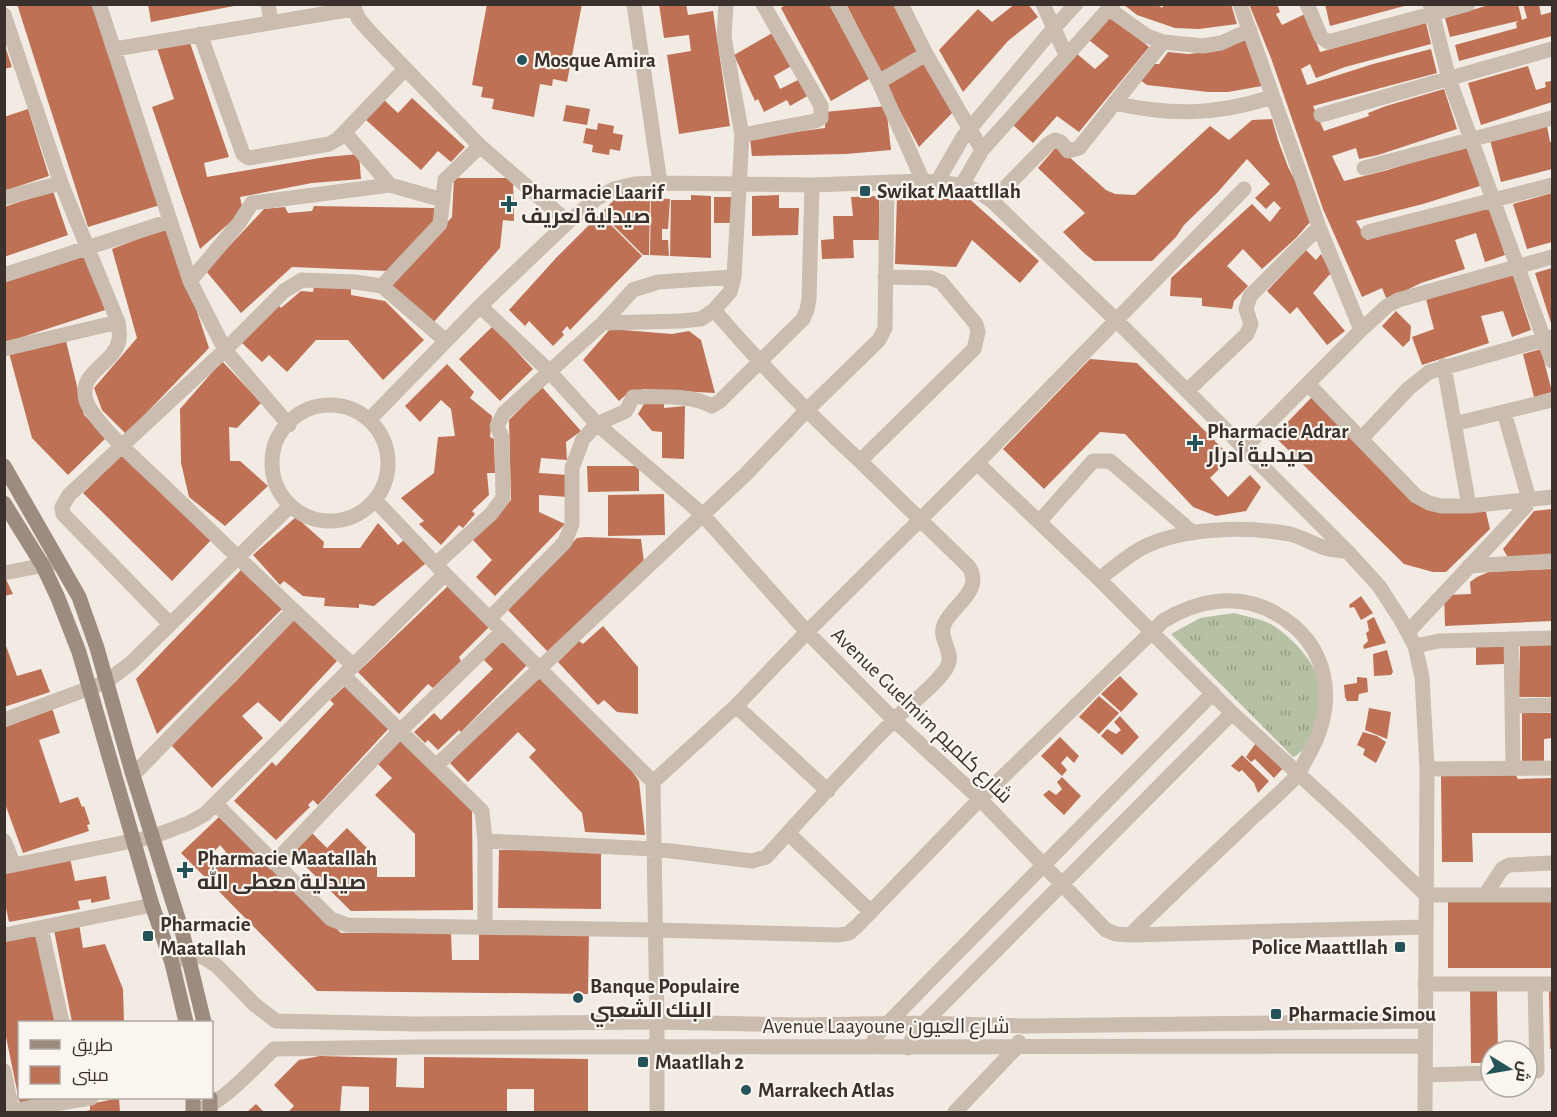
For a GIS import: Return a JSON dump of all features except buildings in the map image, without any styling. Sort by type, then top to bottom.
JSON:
[{"type":"street","points":[[99,4],[190,281],[225,350],[289,425]]},
{"type":"street","points":[[268,4],[271,22]]},
{"type":"street","points":[[634,4],[660,183]]},
{"type":"street","points":[[603,323],[701,319],[714,310],[730,292],[734,276],[742,135],[724,37],[726,4]]},
{"type":"street","points":[[742,135],[815,121],[821,118],[823,112],[763,4]]},
{"type":"street","points":[[837,4],[930,181]]},
{"type":"street","points":[[901,4],[926,54],[982,150]]},
{"type":"street","points":[[1043,4],[1066,55]]},
{"type":"street","points":[[930,181],[969,129],[1076,4]]},
{"type":"street","points":[[1240,4],[1319,227],[1361,330]]},
{"type":"street","points":[[1307,4],[1321,37],[1328,42],[1431,10],[1468,4]]},
{"type":"street","points":[[115,49],[353,7],[370,32],[480,146],[568,222]]},
{"type":"street","points":[[962,185],[982,150],[1111,7],[1147,36],[1163,42],[1203,45],[1221,43],[1250,30]]},
{"type":"street","points":[[1431,10],[1449,79],[1516,266],[1549,338],[1552,361]]},
{"type":"street","points":[[4,15],[61,183],[118,322],[119,341],[115,350],[91,374],[85,384],[84,392],[90,412],[122,446],[293,611],[349,671],[399,732],[482,811],[485,841],[485,927]]},
{"type":"street","points":[[201,34],[243,154],[249,158],[329,144],[345,133],[405,69]]},
{"type":"street","points":[[992,201],[1048,144],[1055,140],[1061,142],[1068,151],[1079,148],[1163,42]]},
{"type":"street","points":[[1321,116],[1552,49]]},
{"type":"street","points":[[879,82],[926,54]]},
{"type":"street","points":[[1114,103],[1166,112],[1218,111],[1242,107],[1272,97]]},
{"type":"street","points":[[1364,168],[1552,118]]},
{"type":"street","points":[[345,133],[390,185]]},
{"type":"street","points":[[382,286],[440,224],[445,180],[480,146]]},
{"type":"street","points":[[369,420],[480,306],[568,222],[596,199],[614,189],[634,184],[660,183],[812,185],[930,181],[962,185],[976,190],[992,201],[1116,320],[1347,552],[1379,586],[1412,639],[1422,677],[1427,770],[1425,1113]]},
{"type":"street","points":[[4,198],[61,183]]},
{"type":"street","points":[[436,766],[746,474],[879,340],[884,333],[887,183]]},
{"type":"street","points":[[1368,232],[1552,184]]},
{"type":"street","points":[[190,281],[239,223],[252,203],[390,185],[443,200]]},
{"type":"street","points":[[490,618],[565,542],[572,524],[572,468],[583,439],[597,424],[626,411],[633,397],[666,397],[704,402],[712,406],[720,401],[803,319],[807,310],[812,185]]},
{"type":"street","points":[[652,782],[736,706],[1244,189]]},
{"type":"street","points":[[4,274],[170,221]]},
{"type":"street","points":[[1187,391],[1247,334],[1251,324],[1246,309],[1250,296],[1319,227]]},
{"type":"street","points":[[1244,448],[1387,306],[1398,300],[1552,257]]},
{"type":"street","points":[[4,841],[9,866],[152,837],[189,823],[205,814],[349,671],[503,498],[502,438],[497,426],[504,413],[603,323],[633,290],[658,282],[734,276]]},
{"type":"street","points":[[860,460],[974,349],[978,340],[976,324],[941,282],[931,278],[885,277]]},
{"type":"street","points":[[169,623],[63,514],[62,507],[69,495],[225,350],[284,291],[302,280],[355,282],[382,286],[446,341]]},
{"type":"street","name":"Avenue Guelmim شارع كلميم","points":[[480,306],[549,371],[597,424],[702,514],[807,632],[894,720],[980,799],[1106,930],[1116,934],[1130,935],[1426,927]]},
{"type":"street","points":[[485,841],[655,849],[752,861],[766,857],[948,665],[950,658],[943,635],[944,625],[969,592],[974,574],[860,460],[806,411],[759,363],[714,310]]},
{"type":"street","points":[[4,349],[118,322]]},
{"type":"street","points":[[1361,439],[1420,378],[1430,372],[1444,366],[1549,338]]},
{"type":"street","points":[[1444,366],[1469,506]]},
{"type":"street","points":[[1309,385],[1416,496],[1429,503],[1469,506],[1552,497]]},
{"type":"street","points":[[1454,424],[1552,400]]},
{"type":"street","points":[[336,405],[354,409],[369,420],[381,434],[388,451],[388,470],[383,488],[376,501],[358,515],[340,521],[322,521],[304,516],[290,506],[278,491],[272,474],[272,456],[277,439],[289,425],[301,412],[318,406],[336,405]]},
{"type":"street","points":[[1412,639],[1469,566],[1526,506],[1529,499],[1504,412]]},
{"type":"street","points":[[1039,522],[1094,460],[1101,459],[1110,461],[1193,533]]},
{"type":"street","points":[[977,463],[1099,579],[1232,713],[1426,895],[1552,895]]},
{"type":"street","points":[[4,466],[79,597],[97,648],[132,772],[189,955],[204,1021]]},
{"type":"street","points":[[376,501],[440,569],[652,782],[655,849],[657,1113]]},
{"type":"street","points":[[4,503],[43,566],[71,630],[152,905],[172,963],[186,1021]]},
{"type":"street","points":[[4,720],[106,682],[131,663],[290,506]]},
{"type":"street","points":[[1099,579],[1142,549],[1173,537],[1193,533],[1237,530],[1278,532],[1293,535],[1324,548],[1347,552]]},
{"type":"street","points":[[1469,566],[1552,561]]},
{"type":"street","points":[[7,570],[61,562]]},
{"type":"street","points":[[216,804],[331,919],[347,925],[839,935],[849,933],[980,799],[1163,621],[1184,609],[1220,600],[1234,600],[1267,608],[1295,627],[1309,644],[1321,665],[1327,697],[1319,735],[1298,774],[1130,935]]},
{"type":"street","points":[[132,772],[138,770],[293,611]]},
{"type":"street","points":[[274,863],[399,732],[502,632]]},
{"type":"street","points":[[1412,639],[1439,641],[1552,638]]},
{"type":"street","points":[[1511,639],[1513,768]]},
{"type":"street","points":[[871,1047],[876,1036],[887,1024],[1213,693]]},
{"type":"street","points":[[1513,706],[1552,705]]},
{"type":"street","points":[[736,706],[828,791]]},
{"type":"street","points":[[908,1048],[912,1037],[924,1023],[1232,713]]},
{"type":"street","points":[[1427,770],[1552,768]]},
{"type":"street","points":[[788,833],[870,912]]},
{"type":"street","points":[[1485,896],[1502,869],[1509,865],[1552,863]]},
{"type":"street","points":[[4,935],[152,905]]},
{"type":"street","points":[[41,928],[62,1021]]},
{"type":"street","points":[[172,963],[189,955],[203,957],[217,966],[255,1005],[276,1021],[274,1049],[210,1105],[193,1107]]},
{"type":"street","points":[[1425,984],[1552,984]]},
{"type":"street","points":[[1533,1039],[1534,984]]},
{"type":"street","name":"Avenue Laayoune شارع العيون","points":[[276,1021],[416,1024],[924,1023],[1024,1026],[1425,1021]]},
{"type":"street","points":[[955,1113],[1018,1046],[1024,1026]]},
{"type":"street","name":"Avenue Laayoune شارع العيون","points":[[274,1049],[1425,1046]]},
{"type":"street","points":[[4,1071],[8,1111],[77,1099]]},
{"type":"street","points":[[1425,1075],[1479,1073]]},
{"type":"green space","points":[[1234,613],[1274,626],[1298,647],[1316,673],[1322,688],[1324,703],[1321,718],[1305,747],[1293,757],[1171,634],[1200,618]]},
{"type":"place","name":"Mosque Amira","points":[[522,60]]},
{"type":"place","name":"Swikat Maattllah","points":[[865,191]]},
{"type":"place","name":"Pharmacie Laarif صيدلية لعريف","points":[[509,204]]},
{"type":"place","name":"Pharmacie Adrar صيدلية أدرار","points":[[1195,443]]},
{"type":"place","name":"Pharmacie Maatallah صيدلية معطى الله","points":[[185,870]]},
{"type":"place","name":"Pharmacie Maatallah","points":[[148,936]]},
{"type":"place","name":"Police Maattllah","points":[[1400,947]]},
{"type":"place","name":"Banque Populaire البنك الشعبي","points":[[578,998]]},
{"type":"place","name":"Pharmacie Simou","points":[[1276,1014]]},
{"type":"place","name":"Maatllah 2","points":[[643,1062]]},
{"type":"place","name":"Marrakech Atlas","points":[[746,1090]]}]
